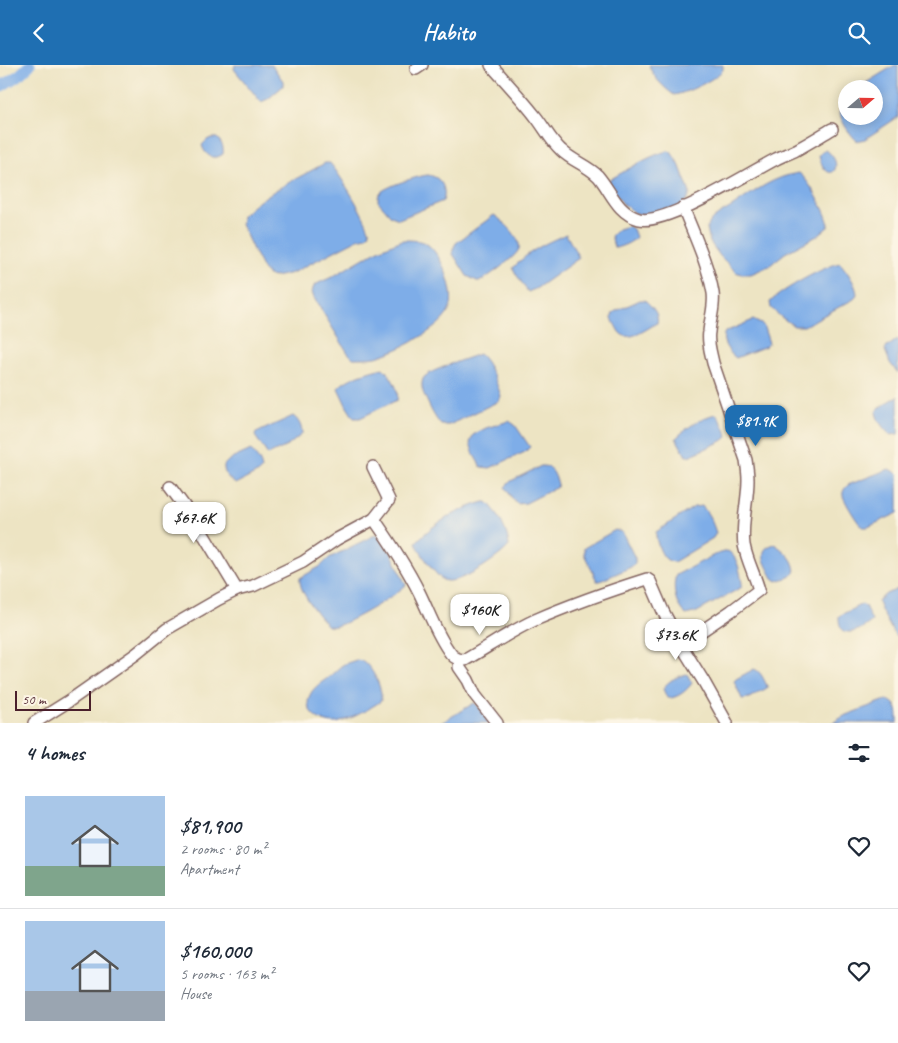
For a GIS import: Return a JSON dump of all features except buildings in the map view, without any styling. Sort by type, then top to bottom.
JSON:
[{"type":"street","points":[[492,65],[536,116],[560,149],[597,175],[620,208],[631,216],[648,220],[665,215],[704,198],[832,129]]},
{"type":"street","points":[[681,645],[759,590],[744,544],[744,511],[748,477],[746,460],[713,363],[708,333],[712,314],[713,294],[706,267],[683,207]]},
{"type":"street","points":[[34,723],[136,654],[167,629],[236,590],[253,586],[303,562],[337,539],[374,519],[389,501],[373,467]]},
{"type":"street","points":[[170,487],[196,522],[236,590]]},
{"type":"street","points":[[374,519],[395,549],[414,582],[450,653],[460,660],[465,660],[534,621],[602,593],[647,579],[650,581],[681,645],[728,723]]},
{"type":"street","points":[[460,660],[459,667],[475,695],[496,723]]},
{"type":"water","points":[[235,65],[272,65],[283,81],[283,86],[268,99],[261,102],[234,69]]},
{"type":"water","points":[[649,65],[723,65],[723,70],[700,85],[686,92],[674,95],[659,81]]},
{"type":"water","points":[[898,65],[898,117],[865,139],[857,141],[845,125],[883,125],[883,80],[871,80]]},
{"type":"water","points":[[211,138],[217,138],[222,145],[223,154],[220,156],[210,156],[203,149],[202,145]]},
{"type":"water","points":[[826,150],[835,162],[836,167],[831,172],[822,166],[819,156]]},
{"type":"water","points":[[668,151],[671,152],[679,164],[690,193],[688,198],[677,208],[646,215],[635,213],[623,204],[607,182],[647,159]]},
{"type":"water","points":[[325,163],[330,163],[335,169],[364,217],[370,233],[366,237],[358,239],[292,273],[275,277],[270,276],[264,271],[254,252],[241,224],[242,216],[260,200]]},
{"type":"water","points":[[799,173],[817,198],[829,226],[817,236],[785,253],[769,266],[751,274],[736,272],[720,256],[710,242],[707,228],[710,222],[766,185],[782,177]]},
{"type":"water","points":[[428,175],[433,176],[442,184],[444,192],[443,201],[399,219],[391,216],[378,201],[378,197],[383,190],[410,179]]},
{"type":"water","points":[[494,215],[515,235],[519,249],[507,262],[479,282],[467,276],[453,254],[453,249],[456,243]]},
{"type":"water","points":[[628,226],[633,229],[636,237],[627,244],[614,247],[611,236],[618,229]]},
{"type":"water","points":[[566,234],[579,258],[537,288],[528,292],[513,268],[538,248]]},
{"type":"water","points":[[403,240],[425,243],[437,255],[450,285],[451,304],[449,311],[436,326],[406,345],[376,357],[353,358],[314,298],[312,292],[314,286],[375,252]]},
{"type":"water","points":[[840,263],[855,286],[857,294],[854,299],[804,326],[794,326],[771,308],[770,302],[793,285]]},
{"type":"water","points":[[640,300],[645,300],[654,310],[658,320],[657,323],[633,336],[624,336],[619,332],[612,315],[614,312]]},
{"type":"water","points":[[753,320],[763,325],[769,343],[736,358],[730,353],[723,339],[725,332]]},
{"type":"water","points":[[898,339],[898,373],[890,363],[885,350]]},
{"type":"water","points":[[479,354],[483,357],[495,379],[501,396],[499,401],[449,425],[441,425],[433,414],[424,394],[423,379],[432,372]]},
{"type":"water","points":[[383,368],[394,383],[398,396],[397,400],[360,418],[354,418],[338,388],[353,378]]},
{"type":"water","points":[[898,396],[898,434],[891,435],[881,425],[876,412]]},
{"type":"water","points":[[716,414],[727,437],[722,441],[686,456],[676,438],[700,420]]},
{"type":"water","points":[[293,416],[300,424],[302,434],[289,445],[268,455],[255,436],[256,433]]},
{"type":"water","points":[[509,421],[515,425],[530,447],[525,452],[490,468],[481,467],[470,443],[473,435],[486,428]]},
{"type":"water","points":[[251,450],[262,469],[236,484],[227,476],[224,471],[224,465],[229,460]]},
{"type":"water","points":[[541,466],[548,467],[553,471],[558,484],[557,487],[526,503],[517,504],[505,487],[511,481]]},
{"type":"water","points":[[889,469],[898,475],[898,513],[868,527],[862,527],[846,503],[843,491],[848,485]]},
{"type":"water","points":[[484,502],[491,506],[498,516],[505,529],[509,546],[478,570],[458,579],[443,580],[428,563],[416,542],[447,517]]},
{"type":"water","points":[[702,506],[709,515],[715,529],[716,533],[713,538],[674,562],[664,557],[658,546],[656,532],[694,507]]},
{"type":"water","points":[[615,530],[622,532],[635,558],[635,564],[597,581],[584,554],[584,548]]},
{"type":"water","points":[[378,535],[391,552],[406,585],[383,602],[343,624],[328,626],[306,597],[302,590],[300,578],[321,566],[329,558]]},
{"type":"water","points":[[775,544],[786,553],[795,568],[795,573],[777,581],[773,578],[764,558],[765,550]]},
{"type":"water","points":[[728,551],[738,565],[742,587],[697,612],[686,615],[679,607],[675,596],[674,585],[676,575],[714,555]]},
{"type":"water","points":[[898,589],[898,637],[895,636],[878,601],[886,594]]},
{"type":"water","points":[[862,604],[865,606],[872,621],[856,631],[846,632],[842,629],[839,616]]},
{"type":"water","points":[[356,660],[367,664],[374,674],[379,685],[381,701],[359,714],[340,722],[329,722],[318,718],[310,711],[308,706],[310,695],[316,687],[341,666]]},
{"type":"water","points":[[754,669],[762,676],[767,688],[749,698],[742,699],[734,681]]},
{"type":"water","points":[[687,674],[692,683],[690,686],[678,696],[667,698],[663,689],[665,686],[673,679]]},
{"type":"water","points":[[886,700],[895,705],[898,723],[832,723],[846,715]]},
{"type":"water","points":[[474,703],[492,723],[441,723]]},
{"type":"waterway","points":[[0,87],[19,75],[30,65]]}]
